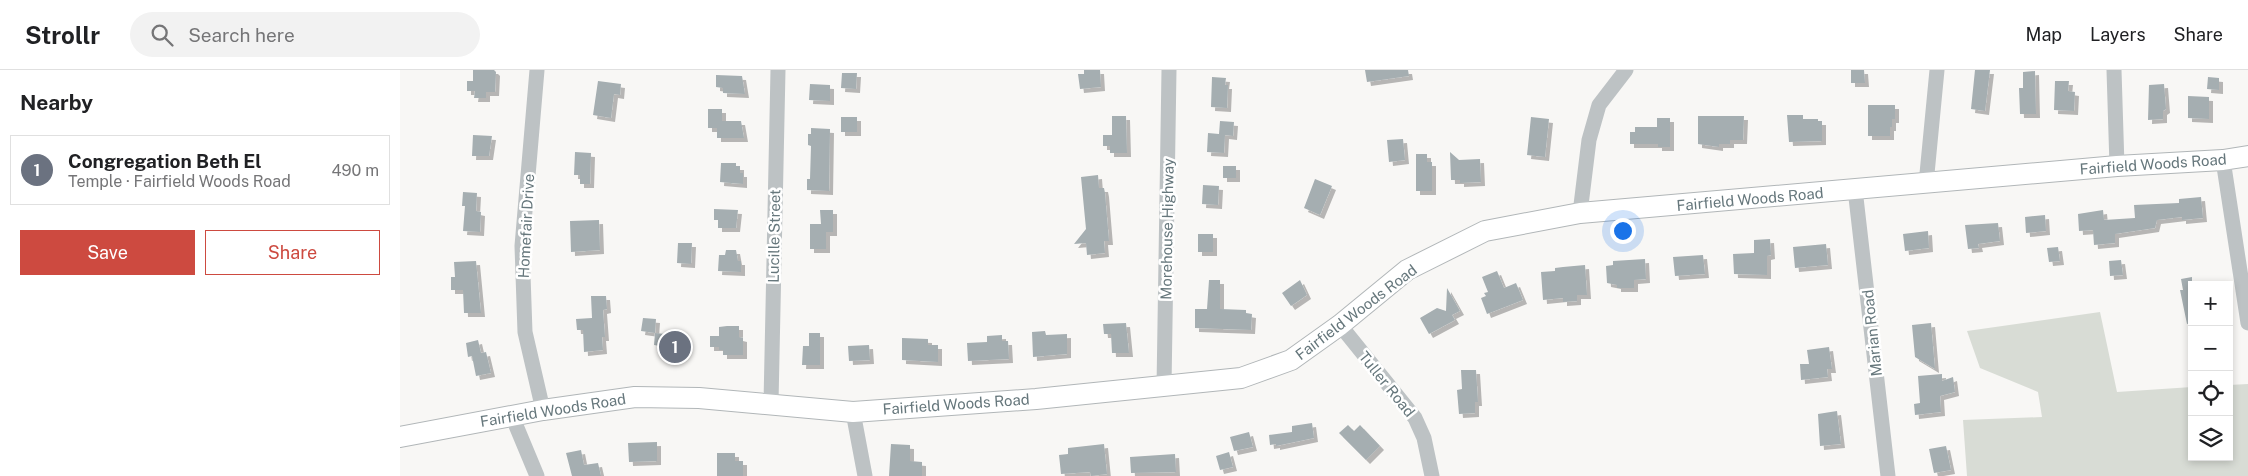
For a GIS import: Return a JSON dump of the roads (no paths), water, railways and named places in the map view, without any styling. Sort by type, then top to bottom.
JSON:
[{"type":"main road","name":"Fairfield Woods Road","points":[[400,437],[543,410],[635,397],[699,398],[771,403],[853,412],[1164,387],[1241,378],[1291,360],[1340,325],[1408,270],[1484,231],[1580,213],[2117,166],[2223,160],[2248,156]]},
{"type":"street","name":"Homefair Drive","points":[[537,70],[522,246],[525,332],[543,410]]},
{"type":"street","name":"Lucille Street","points":[[771,403],[778,70]]},
{"type":"street","name":"Morehouse Highway","points":[[1164,387],[1169,70]]},
{"type":"street","points":[[1580,213],[1589,140],[1599,105],[1626,70]]},
{"type":"street","points":[[1926,184],[1937,70]]},
{"type":"street","points":[[2114,70],[2117,166]]},
{"type":"street","points":[[2223,160],[2248,323]]},
{"type":"street","name":"Marian Road","points":[[1855,189],[1888,476]]},
{"type":"street","name":"Tuller Road","points":[[1340,325],[1415,418],[1424,438],[1432,476]]},
{"type":"street","points":[[853,412],[865,476]]},
{"type":"street","points":[[512,416],[537,476]]},
{"type":"place","name":"Congregation Beth El","points":[[675,347]]}]
